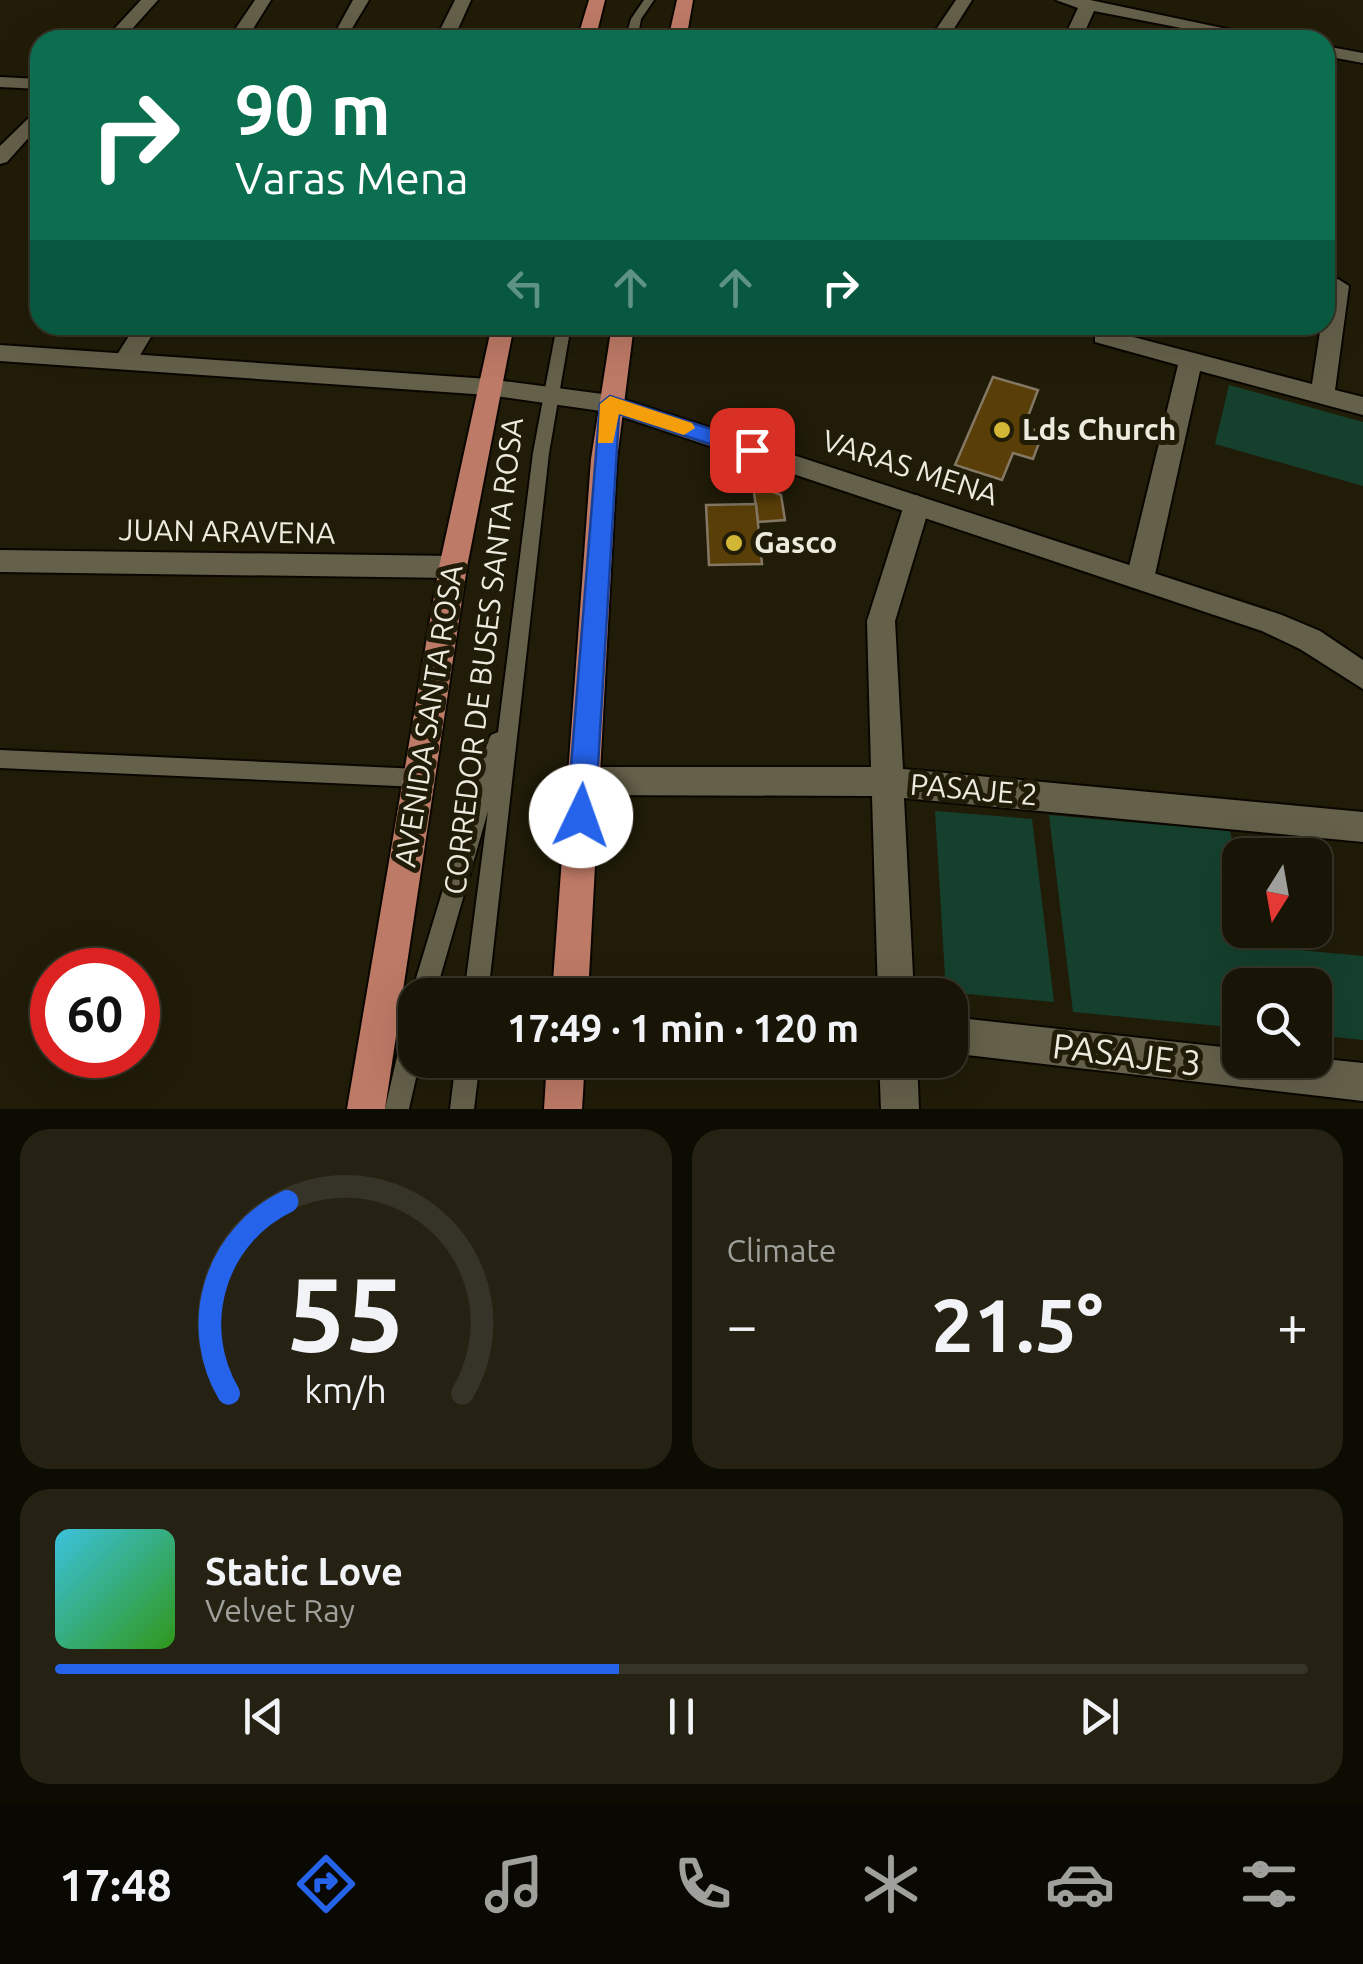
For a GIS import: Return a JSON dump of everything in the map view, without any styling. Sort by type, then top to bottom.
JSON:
[{"type":"main road","points":[[589,30],[597,0]]},
{"type":"main road","points":[[679,30],[685,0]]},
{"type":"main road","name":"AVENIDA SANTA ROSA","points":[[366,1109],[454,567],[501,335]]},
{"type":"main road","points":[[571,978],[610,404],[621,335]]},
{"type":"main road","points":[[563,1109],[565,1078]]},
{"type":"street","points":[[122,30],[150,0]]},
{"type":"street","points":[[245,28],[264,0]]},
{"type":"street","points":[[343,30],[361,0]]},
{"type":"street","points":[[449,30],[464,0]]},
{"type":"street","points":[[945,30],[964,0]]},
{"type":"street","points":[[1064,0],[1197,30]]},
{"type":"street","points":[[1077,30],[1088,5]]},
{"type":"street","points":[[1335,53],[1363,58]]},
{"type":"street","points":[[0,82],[30,84]]},
{"type":"street","points":[[0,158],[30,124]]},
{"type":"street","points":[[1335,285],[1363,292]]},
{"type":"street","points":[[125,361],[141,335]]},
{"type":"street","points":[[1322,396],[1327,335]]},
{"type":"street","points":[[1103,337],[1363,406]]},
{"type":"street","name":"VARAS MENA","points":[[0,352],[488,387],[610,404],[1291,630],[1363,676]]},
{"type":"street","points":[[1140,579],[1191,360]]},
{"type":"street","points":[[895,978],[881,621],[917,505]]},
{"type":"street","name":"JUAN ARAVENA","points":[[0,561],[454,567]]},
{"type":"street","name":"PASAJE 2","points":[[583,780],[888,782],[1363,827]]},
{"type":"street","name":"PASAJE 3","points":[[968,1036],[1363,1082]]},
{"type":"street","points":[[899,1078],[900,1109]]},
{"type":"lane","points":[[633,0],[636,19]]},
{"type":"lane","points":[[633,30],[648,0]]},
{"type":"lane","name":"CORREDOR DE BUSES SANTA ROSA","points":[[478,978],[549,394],[562,335]]},
{"type":"lane","points":[[428,978],[511,698]]},
{"type":"lane","points":[[0,759],[419,778]]},
{"type":"lane","points":[[398,1109],[405,1078]]},
{"type":"lane","points":[[462,1109],[466,1078]]},
{"type":"green space","points":[[1229,385],[1363,422],[1363,486],[1215,444]]},
{"type":"green space","points":[[935,811],[1032,819],[1054,1002],[968,994],[968,978],[945,978]]},
{"type":"green space","points":[[1049,815],[1230,831],[1232,838],[1222,838],[1222,948],[1278,948],[1363,956],[1363,1040],[1332,1037],[1332,968],[1222,968],[1222,1026],[1073,1012]]},
{"type":"building","name":"Lds Church","points":[[993,377],[1038,390],[1024,427],[1043,432],[1033,459],[1013,453],[1002,480],[955,465]]},
{"type":"building","points":[[753,485],[781,495],[785,520],[758,522]]},
{"type":"building","name":"Gasco","points":[[756,504],[762,564],[709,565],[706,505]]},
{"type":"slow traffic","points":[[606,438],[610,404],[684,428]]},
{"type":"place","name":"Lds Church","points":[[1002,430]]},
{"type":"place","name":"Gasco","points":[[734,543]]},
{"type":"route","points":[[581,816],[610,404],[752,450]]}]
